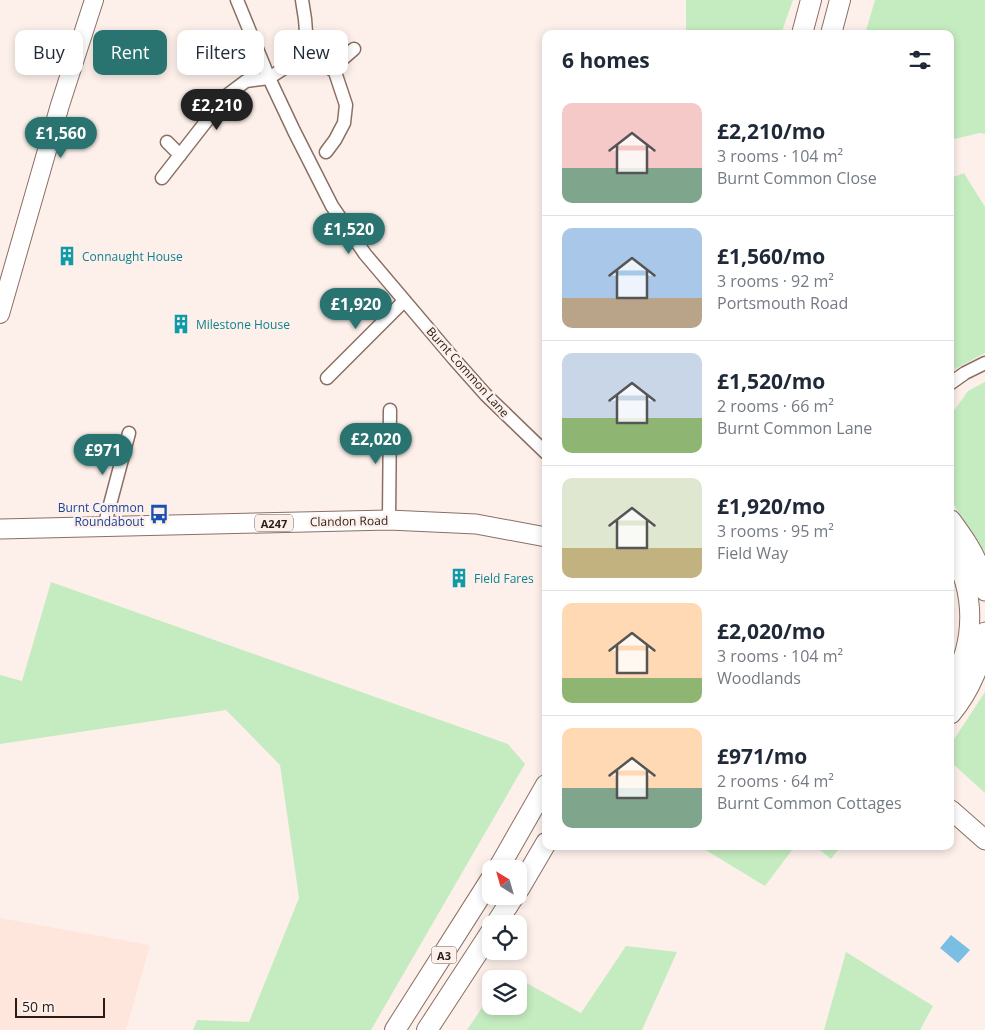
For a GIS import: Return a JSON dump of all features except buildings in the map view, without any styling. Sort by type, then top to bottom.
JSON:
[{"type":"highway","points":[[803,30],[811,0]]},
{"type":"highway","points":[[832,30],[840,0]]},
{"type":"highway","points":[[503,860],[542,793]]},
{"type":"highway","points":[[528,874],[542,850]]},
{"type":"highway","name":"A3","points":[[396,1030],[482,893]]},
{"type":"highway","name":"A3","points":[[428,1030],[482,946]]},
{"type":"main road","points":[[0,314],[60,105],[94,0]]},
{"type":"main road","name":"Clandon Road","points":[[0,529],[389,520],[476,524],[542,536]]},
{"type":"main road","points":[[954,524],[980,568],[985,591]]},
{"type":"main road","points":[[954,555],[967,588],[970,615],[968,645],[954,679]]},
{"type":"main road","points":[[954,711],[971,683],[979,660],[985,632]]},
{"type":"main road","points":[[954,813],[985,840]]},
{"type":"street","name":"Burnt Common Lane","points":[[237,0],[269,78],[332,206],[365,254],[404,301],[486,395],[542,449]]},
{"type":"street","points":[[302,0],[306,30]]},
{"type":"street","points":[[348,54],[354,49]]},
{"type":"street","points":[[162,178],[226,96],[246,81],[269,78],[274,75]]},
{"type":"street","points":[[326,152],[344,123],[346,105],[336,75]]},
{"type":"street","points":[[167,142],[180,155]]},
{"type":"street","points":[[327,378],[404,301]]},
{"type":"street","points":[[954,381],[985,363]]},
{"type":"street","points":[[389,520],[390,410]]},
{"type":"street","points":[[104,527],[129,433]]},
{"type":"shaded area","points":[[0,918],[150,945],[126,1030],[0,1030]]},
{"type":"green space","points":[[686,0],[793,0],[782,30],[686,30]]},
{"type":"green space","points":[[875,0],[985,0],[985,134],[980,133],[954,139],[954,30],[866,30]]},
{"type":"green space","points":[[964,173],[985,207],[985,353],[954,369],[954,177]]},
{"type":"green space","points":[[985,382],[985,559],[976,540],[954,505],[954,411],[968,391]]},
{"type":"green space","points":[[51,582],[508,744],[525,764],[371,1030],[193,1030],[197,1020],[249,1022],[299,898],[280,765],[226,710],[0,744],[0,675],[22,681]]},
{"type":"green space","points":[[985,692],[985,793],[954,765],[954,739]]},
{"type":"green space","points":[[706,850],[792,850],[765,886]]},
{"type":"green space","points":[[820,850],[838,850],[831,859]]},
{"type":"green space","points":[[626,946],[677,952],[642,1030],[467,1030],[482,1008],[482,1015],[527,1015],[527,983],[581,1013]]},
{"type":"green space","points":[[846,952],[933,1006],[920,1030],[824,1030]]},
{"type":"water","points":[[951,935],[970,950],[958,963],[940,948]]},
{"type":"place","name":"Connaught House","points":[[67,256]]},
{"type":"place","name":"Milestone House","points":[[181,324]]},
{"type":"place","name":"Burnt Common Roundabout","points":[[159,514]]},
{"type":"place","name":"Field Fares","points":[[459,578]]}]
